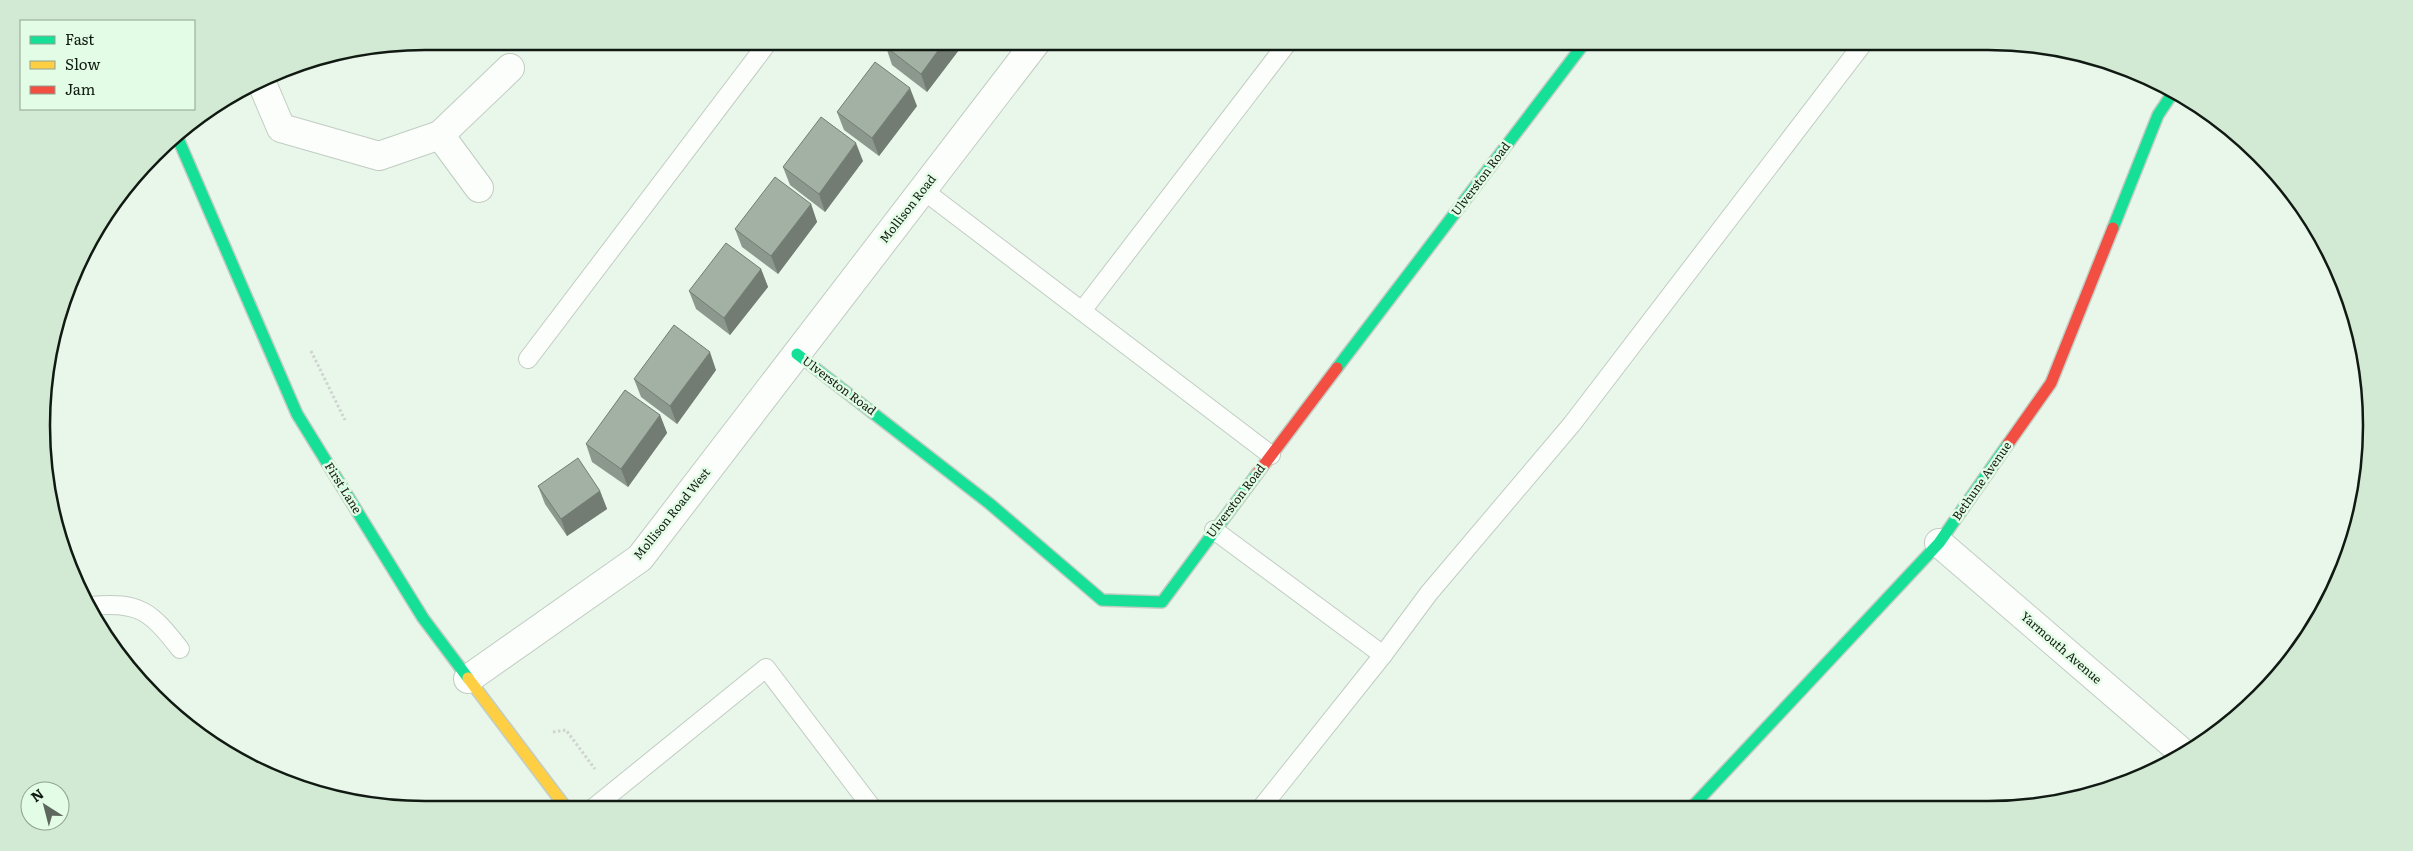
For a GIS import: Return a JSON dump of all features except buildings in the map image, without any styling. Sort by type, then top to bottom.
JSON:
[{"type":"street","name":"Mollison Road","points":[[779,377],[1030,50]]},
{"type":"street","name":"Ulverston Road","points":[[797,354],[939,462],[1046,550],[1102,600],[1162,602],[1271,454],[1579,50]]},
{"type":"street","points":[[264,87],[281,128],[379,156],[440,135],[510,68]]},
{"type":"street","name":"Bethune Avenue","points":[[1698,801],[1939,543],[2051,383],[2158,115],[2170,97]]},
{"type":"street","points":[[440,135],[479,188]]},
{"type":"street","name":"First Lane","points":[[179,142],[297,414],[423,618],[560,801]]},
{"type":"street","name":"Mollison Road West","points":[[468,679],[640,558],[779,377]]},
{"type":"street","name":"Yarmouth Avenue","points":[[1939,543],[2178,749]]},
{"type":"lane","points":[[528,359],[762,50]]},
{"type":"lane","points":[[1082,311],[1282,50]]},
{"type":"lane","points":[[1267,801],[1383,655],[1429,593],[1572,424],[1858,50]]},
{"type":"lane","points":[[923,190],[1271,454]]},
{"type":"lane","points":[[1214,530],[1383,655]]},
{"type":"lane","points":[[96,605],[117,603],[144,610],[166,632],[180,650]]},
{"type":"lane","points":[[603,801],[766,668],[867,801]]},
{"type":"path","points":[[308,345],[346,422]]},
{"type":"path","points":[[549,732],[566,730],[605,782],[610,796]]},
{"type":"traffic: fast","points":[[1337,368],[1579,50]]},
{"type":"traffic: fast","points":[[2113,228],[2158,115],[2170,97]]},
{"type":"traffic: fast","points":[[179,142],[297,414],[423,618],[468,678]]},
{"type":"traffic: fast","points":[[797,354],[990,504],[1102,600],[1162,602],[1257,474]]},
{"type":"traffic: fast","points":[[1698,801],[1939,543],[2008,444]]},
{"type":"traffic: slow","points":[[468,678],[561,801]]},
{"type":"traffic: jam","points":[[2008,444],[2051,383],[2113,228]]},
{"type":"traffic: jam","points":[[1257,474],[1337,368]]}]
